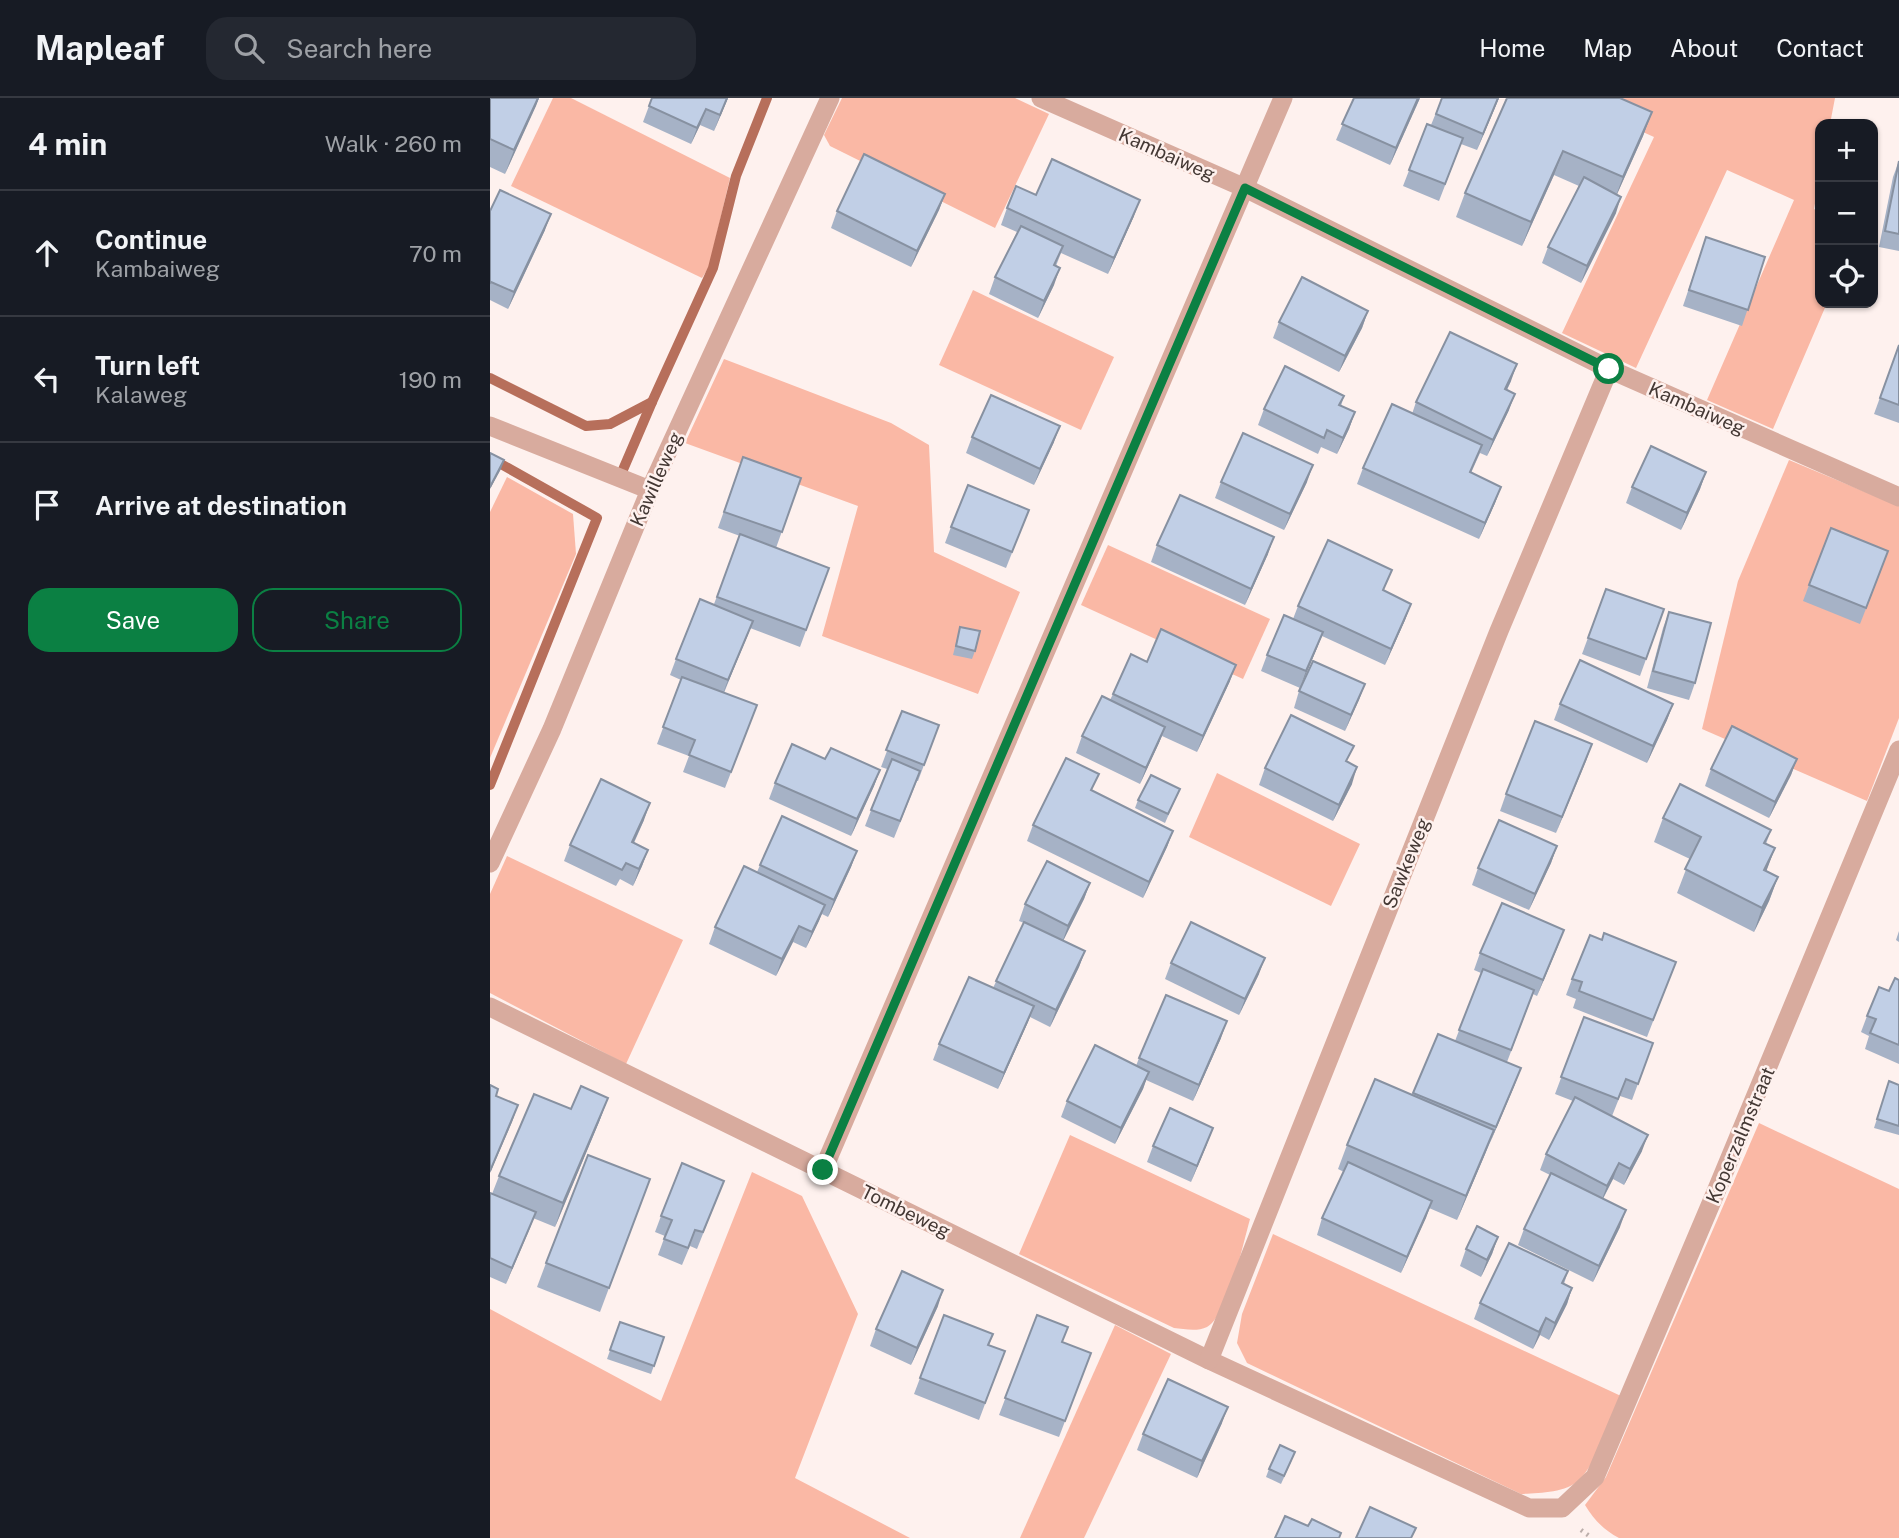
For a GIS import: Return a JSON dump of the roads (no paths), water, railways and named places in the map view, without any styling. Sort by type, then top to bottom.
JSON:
[{"type":"street","name":"Kawilleweg","points":[[490,863],[552,729],[650,490],[830,98]]},
{"type":"street","name":"Kambaiweg","points":[[1041,98],[1245,188],[1609,369],[1899,497]]},
{"type":"street","points":[[823,1170],[1283,98]]},
{"type":"street","name":"Sawkeweg","points":[[1209,1360],[1499,631],[1609,369]]},
{"type":"street","points":[[490,426],[650,490]]},
{"type":"street","name":"Koperzalmstraat","points":[[1562,1508],[1595,1477],[1899,750]]},
{"type":"street","name":"Tombeweg","points":[[490,1007],[1209,1360],[1529,1508],[1562,1508]]},
{"type":"waterway","points":[[622,472],[713,268],[736,176],[767,98]]},
{"type":"waterway","points":[[490,378],[586,426],[610,424],[652,402]]},
{"type":"waterway","points":[[490,785],[597,518],[492,459]]}]
